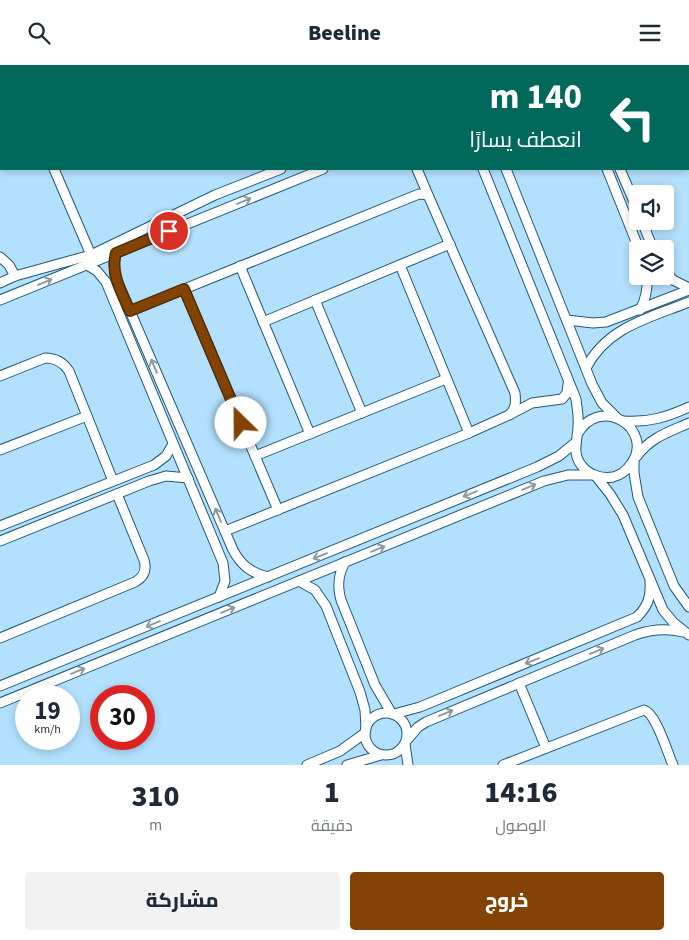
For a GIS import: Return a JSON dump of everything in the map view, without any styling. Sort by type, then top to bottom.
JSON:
[{"type":"street","points":[[54,170],[91,255]]},
{"type":"street","points":[[1,281],[91,255],[215,195],[278,170]]},
{"type":"street","points":[[0,300],[321,170]]},
{"type":"street","points":[[417,170],[515,393],[515,406],[509,415]]},
{"type":"street","points":[[483,170],[568,381],[577,408],[575,449],[579,461],[582,467],[594,475],[610,494],[623,515],[663,611],[686,634]]},
{"type":"street","points":[[506,170],[599,399],[609,411],[629,425],[636,437],[634,473],[638,497],[674,586],[689,607]]},
{"type":"street","points":[[607,170],[635,240]]},
{"type":"street","points":[[623,171],[629,187]]},
{"type":"street","points":[[130,311],[419,193],[428,195]]},
{"type":"street","points":[[215,195],[222,210]]},
{"type":"street","points":[[263,322],[450,244]]},
{"type":"street","points":[[116,253],[114,264],[115,276],[234,551],[251,571],[268,577]]},
{"type":"street","points":[[0,257],[9,265],[16,276]]},
{"type":"street","points":[[87,265],[97,271],[104,280],[220,555],[225,572],[225,581],[219,597]]},
{"type":"street","points":[[400,265],[469,433]]},
{"type":"street","points":[[240,266],[310,434]]},
{"type":"street","points":[[104,280],[110,275],[115,276]]},
{"type":"street","points":[[674,280],[689,289]]},
{"type":"street","points":[[636,324],[631,321],[635,311],[644,301],[647,285]]},
{"type":"street","points":[[184,289],[278,510]]},
{"type":"street","points":[[567,320],[593,323],[606,322],[689,289]]},
{"type":"street","points":[[315,300],[362,413]]},
{"type":"street","points":[[586,368],[595,352],[609,338],[636,324],[689,302]]},
{"type":"street","points":[[0,376],[44,358],[57,360],[62,363],[70,371],[113,481]]},
{"type":"street","points":[[255,456],[446,379]]},
{"type":"street","points":[[225,531],[469,433],[509,415],[519,408],[532,403],[558,401],[568,393],[568,381]]},
{"type":"street","points":[[160,411],[171,406]]},
{"type":"street","points":[[0,686],[547,463],[559,456],[576,439],[580,429],[590,420],[604,416],[644,421],[675,413],[689,407]]},
{"type":"street","points":[[675,413],[676,421],[686,426]]},
{"type":"street","points":[[0,450],[87,415]]},
{"type":"street","points":[[0,703],[544,481],[568,475],[608,477],[620,474],[630,466],[650,441],[660,435],[686,426]]},
{"type":"street","points":[[0,526],[154,465],[166,457],[173,444]]},
{"type":"street","points":[[154,465],[160,470],[160,478]]},
{"type":"street","points":[[0,541],[160,478],[173,476],[188,479]]},
{"type":"street","points":[[1,635],[135,582],[143,575],[145,570],[144,560],[117,494]]},
{"type":"street","points":[[50,506],[56,519]]},
{"type":"street","points":[[410,519],[416,533]]},
{"type":"street","points":[[220,555],[228,556],[234,551]]},
{"type":"street","points":[[345,562],[340,571],[338,581],[341,601],[374,685],[393,714],[404,723],[407,731],[408,765]]},
{"type":"street","points":[[299,581],[315,590],[326,606],[360,692],[365,710],[369,747],[382,755],[388,764]]},
{"type":"street","points":[[306,765],[340,751],[366,731],[374,717],[383,713],[393,714],[411,710],[637,617],[649,601],[650,582]]},
{"type":"street","points":[[175,615],[181,629]]},
{"type":"street","points":[[347,765],[398,752],[418,727],[426,722],[645,631],[664,629],[686,634]]},
{"type":"street","points":[[482,681],[488,696]]},
{"type":"street","points":[[519,683],[546,748]]},
{"type":"street","points":[[503,765],[644,710],[648,711],[653,718],[673,765]]},
{"type":"route","points":[[169,231],[116,253],[114,259],[115,276],[130,311],[184,289],[241,423]]}]
